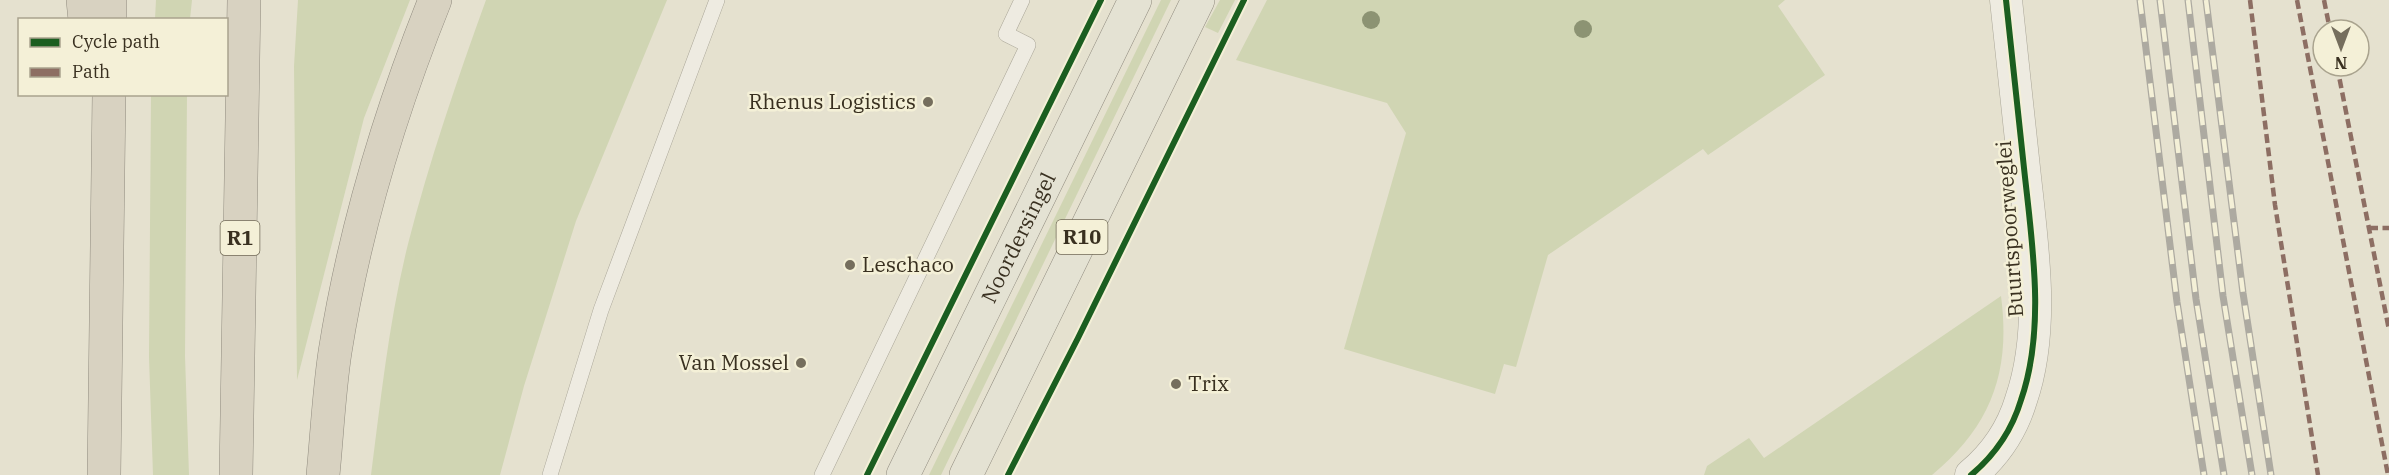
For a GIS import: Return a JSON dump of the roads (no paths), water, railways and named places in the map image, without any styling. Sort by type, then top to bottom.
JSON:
[{"type":"highway","points":[[83,0],[85,18]]},
{"type":"highway","points":[[110,0],[110,18]]},
{"type":"highway","name":"R1","points":[[236,475],[244,0]]},
{"type":"highway","points":[[323,475],[335,354],[346,292],[377,166],[419,39],[435,0]]},
{"type":"highway","points":[[94,96],[107,212]]},
{"type":"highway","points":[[104,475],[109,96]]},
{"type":"main road","name":"Noordersingel","points":[[903,475],[1135,0]]},
{"type":"main road","name":"R10","points":[[966,475],[1198,0]]},
{"type":"street","name":"Buurtspoorweglei","points":[[1971,475],[1998,447],[2012,425],[2022,399],[2030,366],[2033,332],[2034,298],[2030,220],[2006,0]]},
{"type":"lane","points":[[550,475],[602,310],[717,0]]},
{"type":"lane","points":[[822,475],[1028,45],[1006,34],[1022,0]]},
{"type":"railway","points":[[2140,0],[2177,302],[2204,475]]},
{"type":"railway","points":[[2160,0],[2196,299],[2224,475]]},
{"type":"railway","points":[[2188,0],[2223,296],[2252,475]]},
{"type":"railway","points":[[2206,0],[2243,293],[2271,475]]},
{"type":"place","name":"Rhenus Logistics","points":[[928,102]]},
{"type":"place","name":"Leschaco","points":[[850,265]]},
{"type":"place","name":"Van Mossel","points":[[801,363]]},
{"type":"place","name":"Trix","points":[[1176,384]]}]
